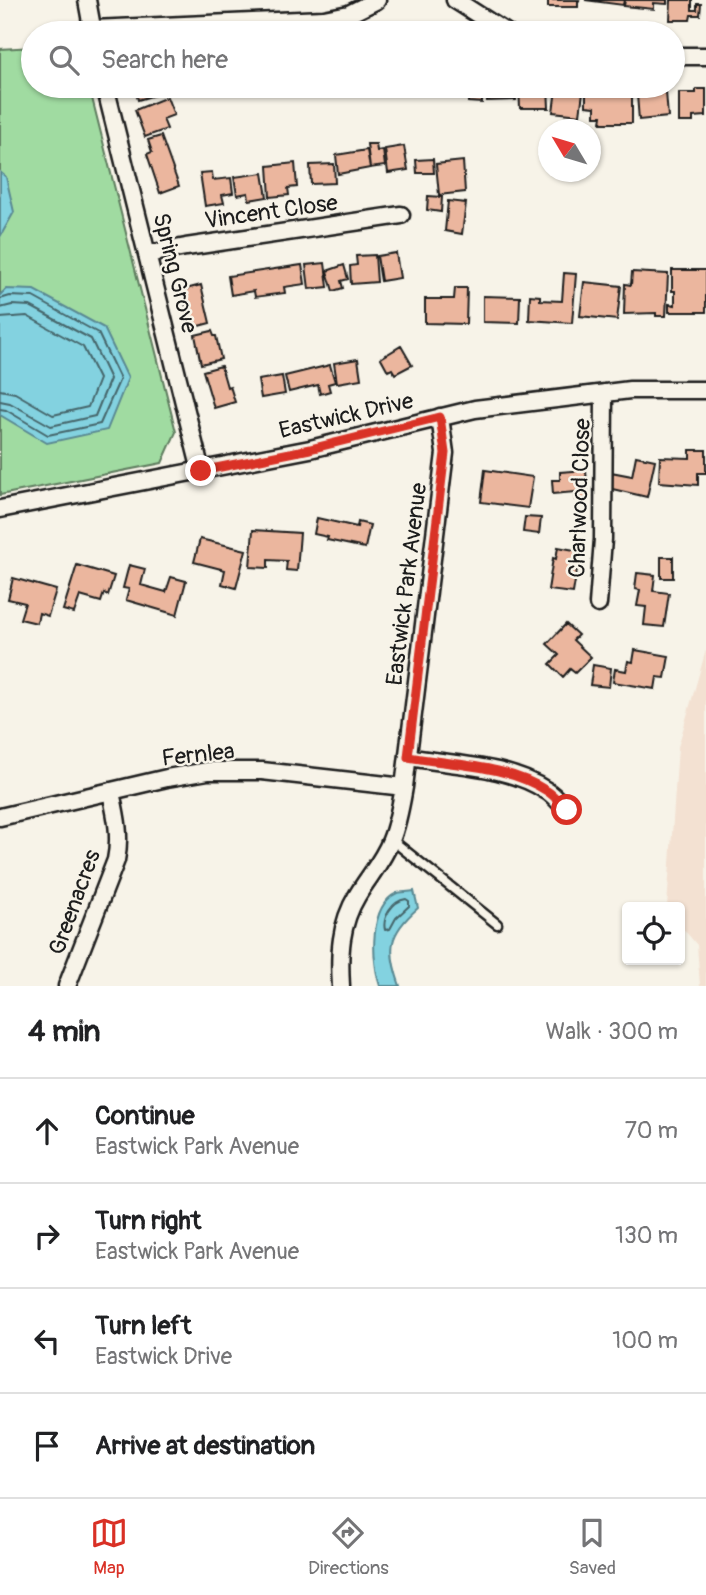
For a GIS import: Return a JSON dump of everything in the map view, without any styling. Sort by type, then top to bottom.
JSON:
[{"type":"street","points":[[87,0],[91,21]]},
{"type":"street","points":[[286,21],[324,19],[349,14],[377,0]]},
{"type":"street","points":[[454,0],[488,21]]},
{"type":"street","points":[[685,56],[706,56]]},
{"type":"street","name":"Spring Grove","points":[[108,98],[201,471]]},
{"type":"street","name":"Vincent Close","points":[[148,254],[401,215]]},
{"type":"street","name":"Eastwick Drive","points":[[0,509],[310,449],[475,409],[630,390],[706,390]]},
{"type":"street","name":"Charlwood Close","points":[[598,604],[603,539],[604,393]]},
{"type":"street","name":"Eastwick Park Avenue","points":[[341,986],[340,946],[344,927],[358,894],[382,859],[391,840],[404,787],[445,453],[440,417]]},
{"type":"street","points":[[408,757],[494,771],[525,780],[549,792],[567,810]]},
{"type":"street","name":"Fernlea","points":[[0,817],[208,771],[262,771],[404,787]]},
{"type":"street","name":"Greenacres","points":[[67,986],[116,860],[119,827],[111,792]]},
{"type":"lane","points":[[391,840],[498,924]]},
{"type":"shaded area","points":[[706,650],[706,986],[700,986],[697,945],[685,931],[685,902],[667,902],[678,747]]},
{"type":"green space","points":[[21,48],[21,98],[92,98],[176,432],[162,463],[0,495],[0,49]]},
{"type":"water","points":[[0,172],[6,177],[14,212],[0,237]]},
{"type":"water","points":[[6,289],[34,290],[104,328],[128,378],[107,430],[47,443],[0,415],[0,295]]},
{"type":"water","points":[[414,891],[418,908],[401,926],[393,943],[393,962],[400,986],[380,986],[374,949],[381,910],[397,893]]},
{"type":"building","points":[[548,0],[580,0],[578,7],[548,7]]},
{"type":"building","points":[[585,0],[624,0],[623,5]]},
{"type":"building","points":[[625,0],[667,0],[667,4],[654,3],[654,9],[624,6]]},
{"type":"building","points":[[671,0],[692,0],[692,10],[697,10],[697,4],[701,4],[700,15],[691,15],[690,20],[670,20]]},
{"type":"building","points":[[696,89],[706,89],[706,116],[693,117],[693,122],[679,122],[679,98],[685,98],[685,93],[696,93]]},
{"type":"building","points":[[167,98],[174,115],[163,119],[167,129],[145,137],[135,110]]},
{"type":"building","points":[[468,98],[482,98],[482,103],[468,102]]},
{"type":"building","points":[[487,98],[516,98],[516,100],[487,101]]},
{"type":"building","points":[[520,98],[549,98],[549,108],[520,108]]},
{"type":"building","points":[[555,98],[582,98],[580,115],[553,112]]},
{"type":"building","points":[[586,98],[632,98],[632,123],[601,123],[602,116],[595,116],[595,107],[586,106]]},
{"type":"building","points":[[637,98],[666,98],[668,117],[639,120]]},
{"type":"building","points":[[161,136],[179,186],[160,193],[147,154],[152,152],[148,140]]},
{"type":"building","points":[[367,144],[376,144],[377,151],[383,150],[385,166],[370,168]]},
{"type":"building","points":[[404,146],[408,170],[388,173],[385,149]]},
{"type":"building","points":[[367,150],[370,168],[338,174],[336,155]]},
{"type":"building","points":[[433,159],[434,173],[417,173],[416,160]]},
{"type":"building","points":[[463,161],[465,192],[439,195],[436,164]]},
{"type":"building","points":[[295,163],[297,187],[288,188],[289,195],[270,197],[268,166]]},
{"type":"building","points":[[334,164],[335,183],[311,184],[310,165]]},
{"type":"building","points":[[212,172],[213,180],[231,178],[233,193],[222,195],[224,203],[205,206],[200,173]]},
{"type":"building","points":[[263,173],[267,197],[249,200],[248,193],[237,195],[234,177]]},
{"type":"building","points":[[428,196],[442,197],[441,212],[427,210]]},
{"type":"building","points":[[448,201],[466,203],[462,234],[445,231]]},
{"type":"building","points":[[396,253],[400,278],[381,281],[377,256]]},
{"type":"building","points":[[375,255],[377,282],[351,284],[350,266],[357,265],[356,256]]},
{"type":"building","points":[[325,263],[328,287],[309,289],[306,265]]},
{"type":"building","points":[[302,265],[305,284],[284,287],[285,293],[255,297],[254,291],[231,295],[228,276]]},
{"type":"building","points":[[344,265],[348,279],[341,281],[343,288],[333,291],[327,271]]},
{"type":"building","points":[[672,270],[706,270],[706,312],[669,312],[669,304],[675,305]]},
{"type":"building","points":[[632,272],[668,274],[666,316],[656,316],[656,313],[624,314],[625,284],[631,285]]},
{"type":"building","points":[[564,273],[576,274],[572,323],[529,320],[530,295],[540,296],[540,300],[562,301]]},
{"type":"building","points":[[584,282],[621,286],[617,320],[580,316]]},
{"type":"building","points":[[201,285],[210,323],[191,328],[182,290]]},
{"type":"building","points":[[455,288],[467,288],[466,324],[425,323],[425,299],[454,299]]},
{"type":"building","points":[[483,296],[520,297],[519,323],[483,322]]},
{"type":"building","points":[[212,331],[216,336],[221,359],[201,364],[195,335]]},
{"type":"building","points":[[401,346],[412,365],[395,374],[392,369],[388,371],[381,358]]},
{"type":"building","points":[[358,359],[361,379],[337,383],[334,363]]},
{"type":"building","points":[[330,365],[335,382],[328,384],[330,391],[320,394],[318,385],[289,392],[285,376]]},
{"type":"building","points":[[221,366],[235,402],[214,408],[203,371]]},
{"type":"building","points":[[282,376],[285,394],[261,398],[258,380]]},
{"type":"building","points":[[690,450],[706,450],[706,473],[698,473],[698,485],[659,482],[660,457],[690,458]]},
{"type":"building","points":[[636,456],[655,460],[647,497],[608,488],[611,472],[632,476]]},
{"type":"building","points":[[485,470],[533,477],[528,508],[481,502]]},
{"type":"building","points":[[586,470],[588,499],[576,500],[575,492],[553,494],[552,480],[560,480],[560,472]]},
{"type":"building","points":[[525,517],[541,518],[539,534],[523,532]]},
{"type":"building","points":[[317,518],[357,527],[358,522],[370,525],[365,548],[327,540],[328,537],[314,534]]},
{"type":"building","points":[[253,530],[300,533],[297,571],[286,570],[287,561],[268,560],[268,568],[250,567]]},
{"type":"building","points":[[200,539],[246,550],[236,588],[222,584],[225,570],[194,562]]},
{"type":"building","points":[[558,547],[580,551],[573,593],[548,590],[553,558],[556,559]]},
{"type":"building","points":[[661,557],[673,557],[673,578],[661,578]]},
{"type":"building","points":[[77,565],[114,576],[108,595],[104,593],[101,602],[80,596],[74,613],[63,610]]},
{"type":"building","points":[[129,565],[145,569],[141,585],[166,592],[171,577],[186,581],[177,615],[126,600],[129,589],[123,588]]},
{"type":"building","points":[[637,573],[655,575],[653,591],[669,593],[664,627],[644,625],[646,607],[637,606],[640,590],[635,589]]},
{"type":"building","points":[[13,578],[56,590],[48,616],[39,613],[37,623],[20,619],[25,603],[8,599]]},
{"type":"building","points":[[566,624],[578,635],[573,640],[591,657],[575,673],[570,669],[563,677],[550,664],[559,655],[547,644]]},
{"type":"building","points":[[635,650],[669,656],[665,678],[657,677],[655,689],[613,682],[615,669],[626,671],[628,661],[633,662]]},
{"type":"building","points":[[593,665],[611,668],[609,687],[590,685]]},
{"type":"route","points":[[201,471],[310,449],[440,417],[445,453],[408,757],[494,771],[533,783],[549,792],[567,810]]}]
